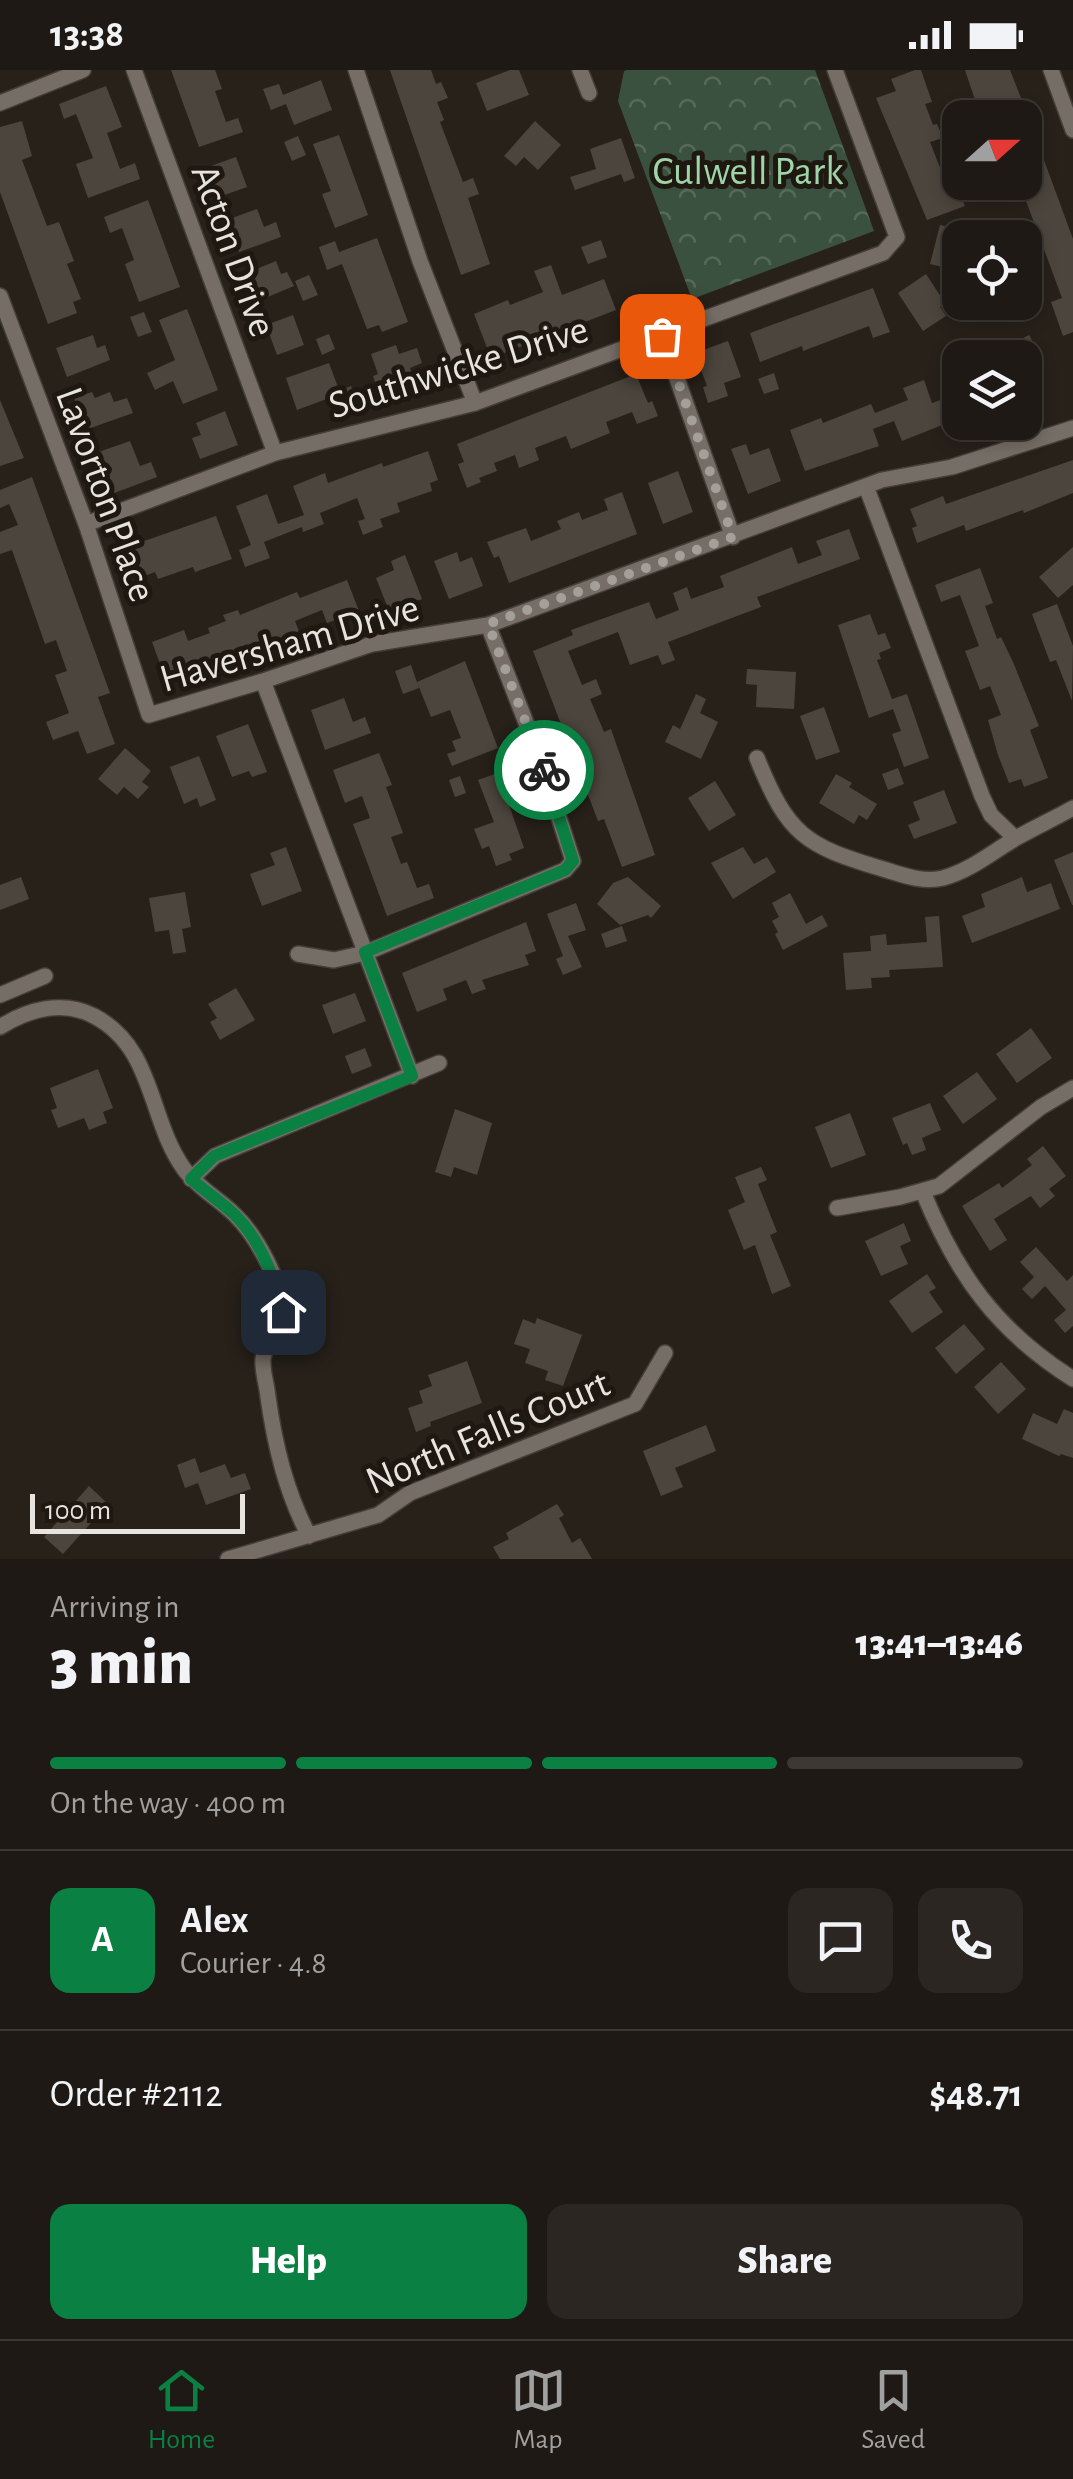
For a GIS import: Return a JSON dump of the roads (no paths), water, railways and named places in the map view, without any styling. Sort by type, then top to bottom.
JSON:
[{"type":"street","points":[[0,104],[83,70]]},
{"type":"street","name":"Acton Drive","points":[[134,70],[275,453]]},
{"type":"street","points":[[356,70],[414,243],[475,403]]},
{"type":"street","points":[[580,70],[588,92]]},
{"type":"street","name":"Southwicke Drive","points":[[86,524],[275,453],[475,403],[872,259],[897,237],[835,70]]},
{"type":"street","points":[[1051,70],[1073,130]]},
{"type":"street","name":"Lavorton Place","points":[[0,296],[86,524],[148,715]]},
{"type":"street","points":[[662,336],[733,537]]},
{"type":"street","name":"Haversham Drive","points":[[148,715],[263,682],[372,644],[488,624],[866,486],[968,462],[1073,428]]},
{"type":"street","points":[[866,486],[982,796],[991,815],[1015,838]]},
{"type":"street","points":[[298,954],[334,960],[365,952],[565,870],[573,861],[539,756],[488,624]]},
{"type":"street","points":[[263,682],[412,1076]]},
{"type":"street","points":[[757,758],[771,793],[790,824],[806,840],[857,862],[930,880],[948,877],[983,861],[1015,838],[1073,808]]},
{"type":"street","points":[[0,995],[45,976]]},
{"type":"street","points":[[0,1026],[46,1008],[78,1007],[113,1026],[131,1046],[174,1155],[191,1179],[235,1215],[255,1240],[274,1280],[283,1312],[263,1360],[274,1446],[308,1536]]},
{"type":"street","points":[[191,1179],[214,1156],[439,1063]]},
{"type":"street","points":[[836,1208],[939,1186],[1041,1107],[1073,1088]]},
{"type":"street","points":[[923,1192],[942,1239],[974,1291],[1039,1355],[1073,1379]]},
{"type":"street","name":"North Falls Court","points":[[228,1559],[378,1515],[410,1493],[636,1404],[665,1353]]},
{"type":"park label","name":"Culwell Park","points":[[748,170]]}]
